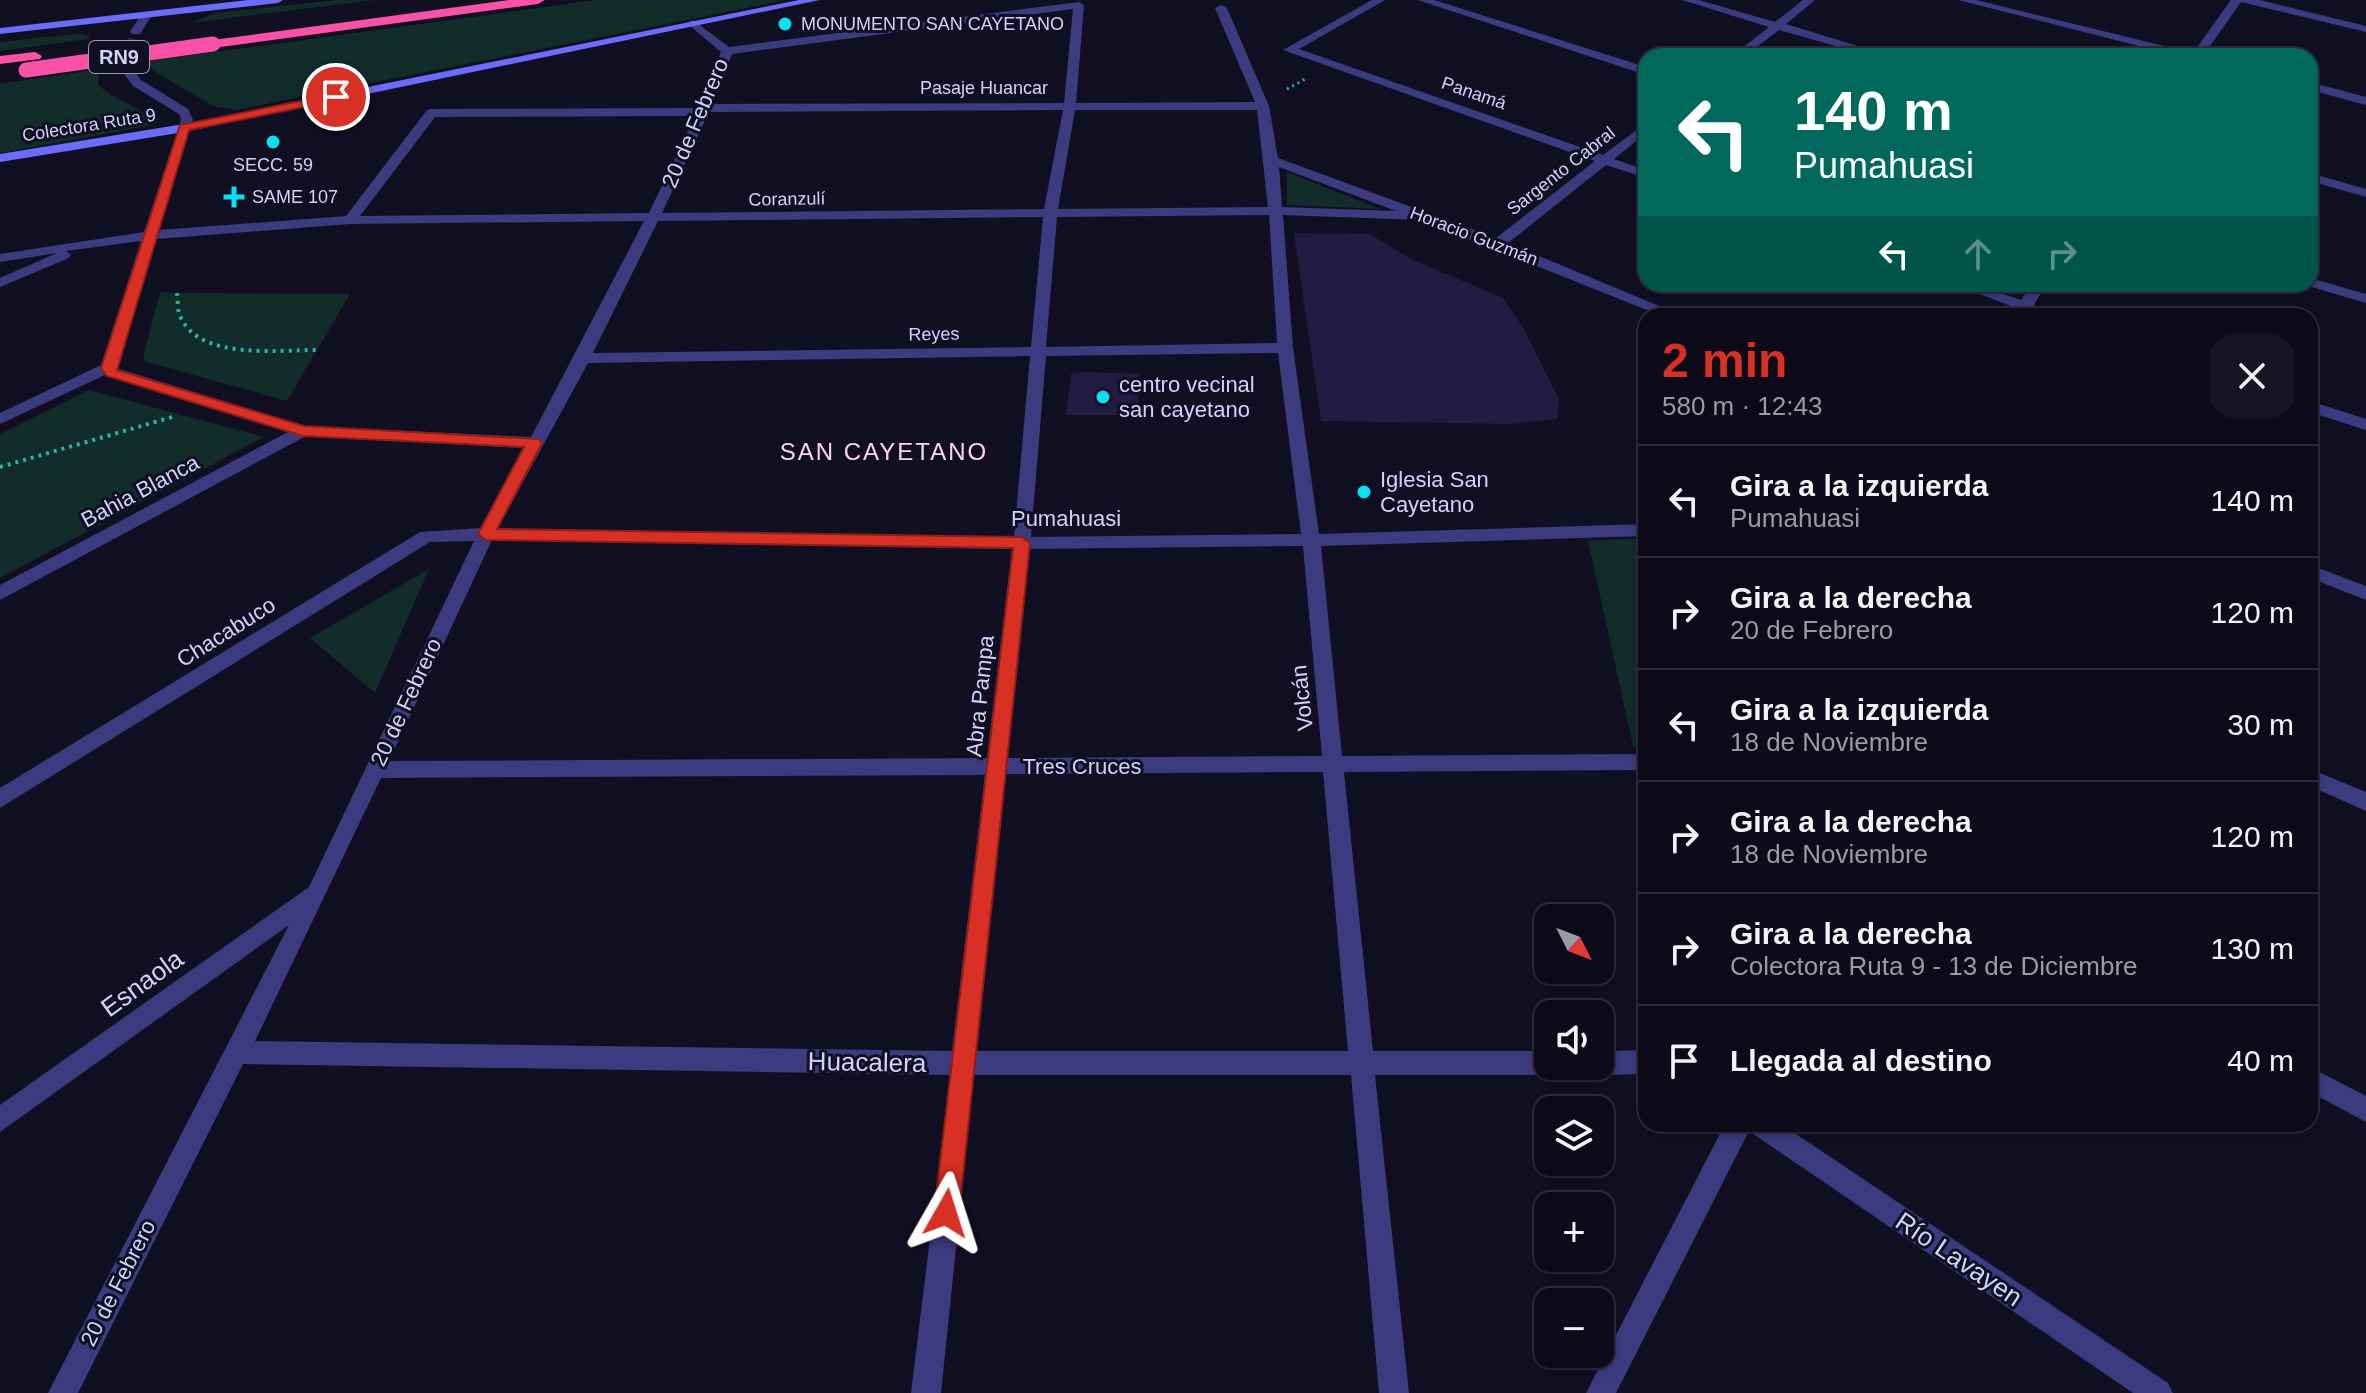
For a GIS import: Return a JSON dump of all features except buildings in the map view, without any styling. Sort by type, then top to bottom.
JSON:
[{"type":"highway","name":"RN9","points":[[0,73],[454,0]]},
{"type":"highway","name":"RN9","points":[[0,60],[538,0]]},
{"type":"street","points":[[0,31],[278,0]]},
{"type":"street","name":"Colectora Ruta 9","points":[[0,158],[184,128],[815,0]]},
{"type":"street","name":"Panamá","points":[[1380,0],[1289,50],[1638,171]]},
{"type":"street","points":[[1423,0],[1638,68]]},
{"type":"street","points":[[1687,0],[1856,48]]},
{"type":"street","points":[[1749,48],[1810,0]]},
{"type":"street","points":[[1963,0],[2162,48]]},
{"type":"street","points":[[2201,48],[2237,0]]},
{"type":"street","points":[[2245,0],[2366,29]]},
{"type":"street","name":"Abra Pampa","points":[[727,51],[1079,5],[1070,106],[1050,214],[1022,543],[926,1393]]},
{"type":"street","name":"Volcán","points":[[1221,8],[1263,106],[1272,160],[1285,348],[1311,540],[1394,1393]]},
{"type":"street","points":[[136,32],[146,15]]},
{"type":"street","name":"20 de Febrero","points":[[63,1393],[317,893],[486,534],[583,358],[704,110],[727,51],[693,23]]},
{"type":"street","points":[[0,419],[108,368],[187,120],[184,112],[137,83],[126,68]]},
{"type":"street","points":[[2318,88],[2366,101]]},
{"type":"street","name":"Pasaje Huancar","points":[[350,220],[431,113],[1263,106]]},
{"type":"street","name":"Sargento Cabral","points":[[1498,244],[1638,133]]},
{"type":"street","name":"Horacio Guzmán","points":[[1272,160],[1498,244],[1655,308]]},
{"type":"street","points":[[2318,179],[2366,193]]},
{"type":"street","name":"Coranzulí","points":[[93,242],[264,223],[350,220],[1275,211],[1424,216]]},
{"type":"street","points":[[0,258],[93,242]]},
{"type":"street","points":[[0,283],[93,242]]},
{"type":"street","points":[[2318,284],[2366,299]]},
{"type":"street","points":[[1979,292],[2015,308]]},
{"type":"street","name":"Reyes","points":[[583,358],[1285,348]]},
{"type":"street","points":[[108,368],[119,376],[303,431],[534,443]]},
{"type":"street","points":[[2318,409],[2366,425]]},
{"type":"street","name":"Bahia Blanca","points":[[0,593],[303,431]]},
{"type":"street","name":"Pumahuasi","points":[[486,534],[1022,543],[1311,540],[1638,530]]},
{"type":"street","name":"Chacabuco","points":[[0,799],[426,536],[486,534]]},
{"type":"street","points":[[2318,574],[2366,593]]},
{"type":"street","name":"Tres Cruces","points":[[374,770],[1638,762]]},
{"type":"street","points":[[2318,781],[2366,802]]},
{"type":"street","name":"Esnaola","points":[[0,1120],[317,893]]},
{"type":"street","name":"Huacalera","points":[[234,1052],[963,1063],[1534,1063]]},
{"type":"street","points":[[1614,1063],[1638,1062]]},
{"type":"street","points":[[2318,1083],[2366,1110]]},
{"type":"street","points":[[1601,1393],[1735,1132]]},
{"type":"street","name":"Río Lavayen","points":[[1771,1132],[2158,1393]]},
{"type":"path","points":[[177,293],[177,312],[181,319],[199,339],[215,348],[316,350]]},
{"type":"path","points":[[0,467],[181,415]]},
{"type":"green space","points":[[337,0],[375,0],[190,23],[216,13]]},
{"type":"green space","points":[[596,0],[786,0],[237,110],[213,106],[152,70],[149,61]]},
{"type":"green space","points":[[75,34],[90,36],[88,39],[0,51],[0,42]]},
{"type":"green space","points":[[99,69],[98,85],[151,116],[155,121],[153,125],[0,153],[0,84]]},
{"type":"green space","points":[[1287,172],[1380,209],[1287,205]]},
{"type":"green space","points":[[160,292],[350,294],[287,401],[147,362],[143,357]]},
{"type":"green space","points":[[89,390],[264,437],[0,578],[0,434]]},
{"type":"green space","points":[[1638,538],[1638,746],[1633,746],[1588,541]]},
{"type":"green space","points":[[429,569],[375,693],[310,638]]},
{"type":"tunnel","points":[[126,68],[136,32]]},
{"type":"place","name":"MONUMENTO SAN CAYETANO","points":[[785,24]]},
{"type":"place","name":"SECC. 59","points":[[273,142]]},
{"type":"place","name":"SAME 107","points":[[234,197]]},
{"type":"place","name":"centro vecinal san cayetano","points":[[1103,397]]},
{"type":"place","name":"Iglesia San Cayetano","points":[[1364,492]]},
{"type":"district","name":"SAN CAYETANO","points":[[884,451]]},
{"type":"route","points":[[336,97],[184,128],[108,368],[112,373],[303,431],[534,443],[486,534],[1022,543],[946,1213]]}]
